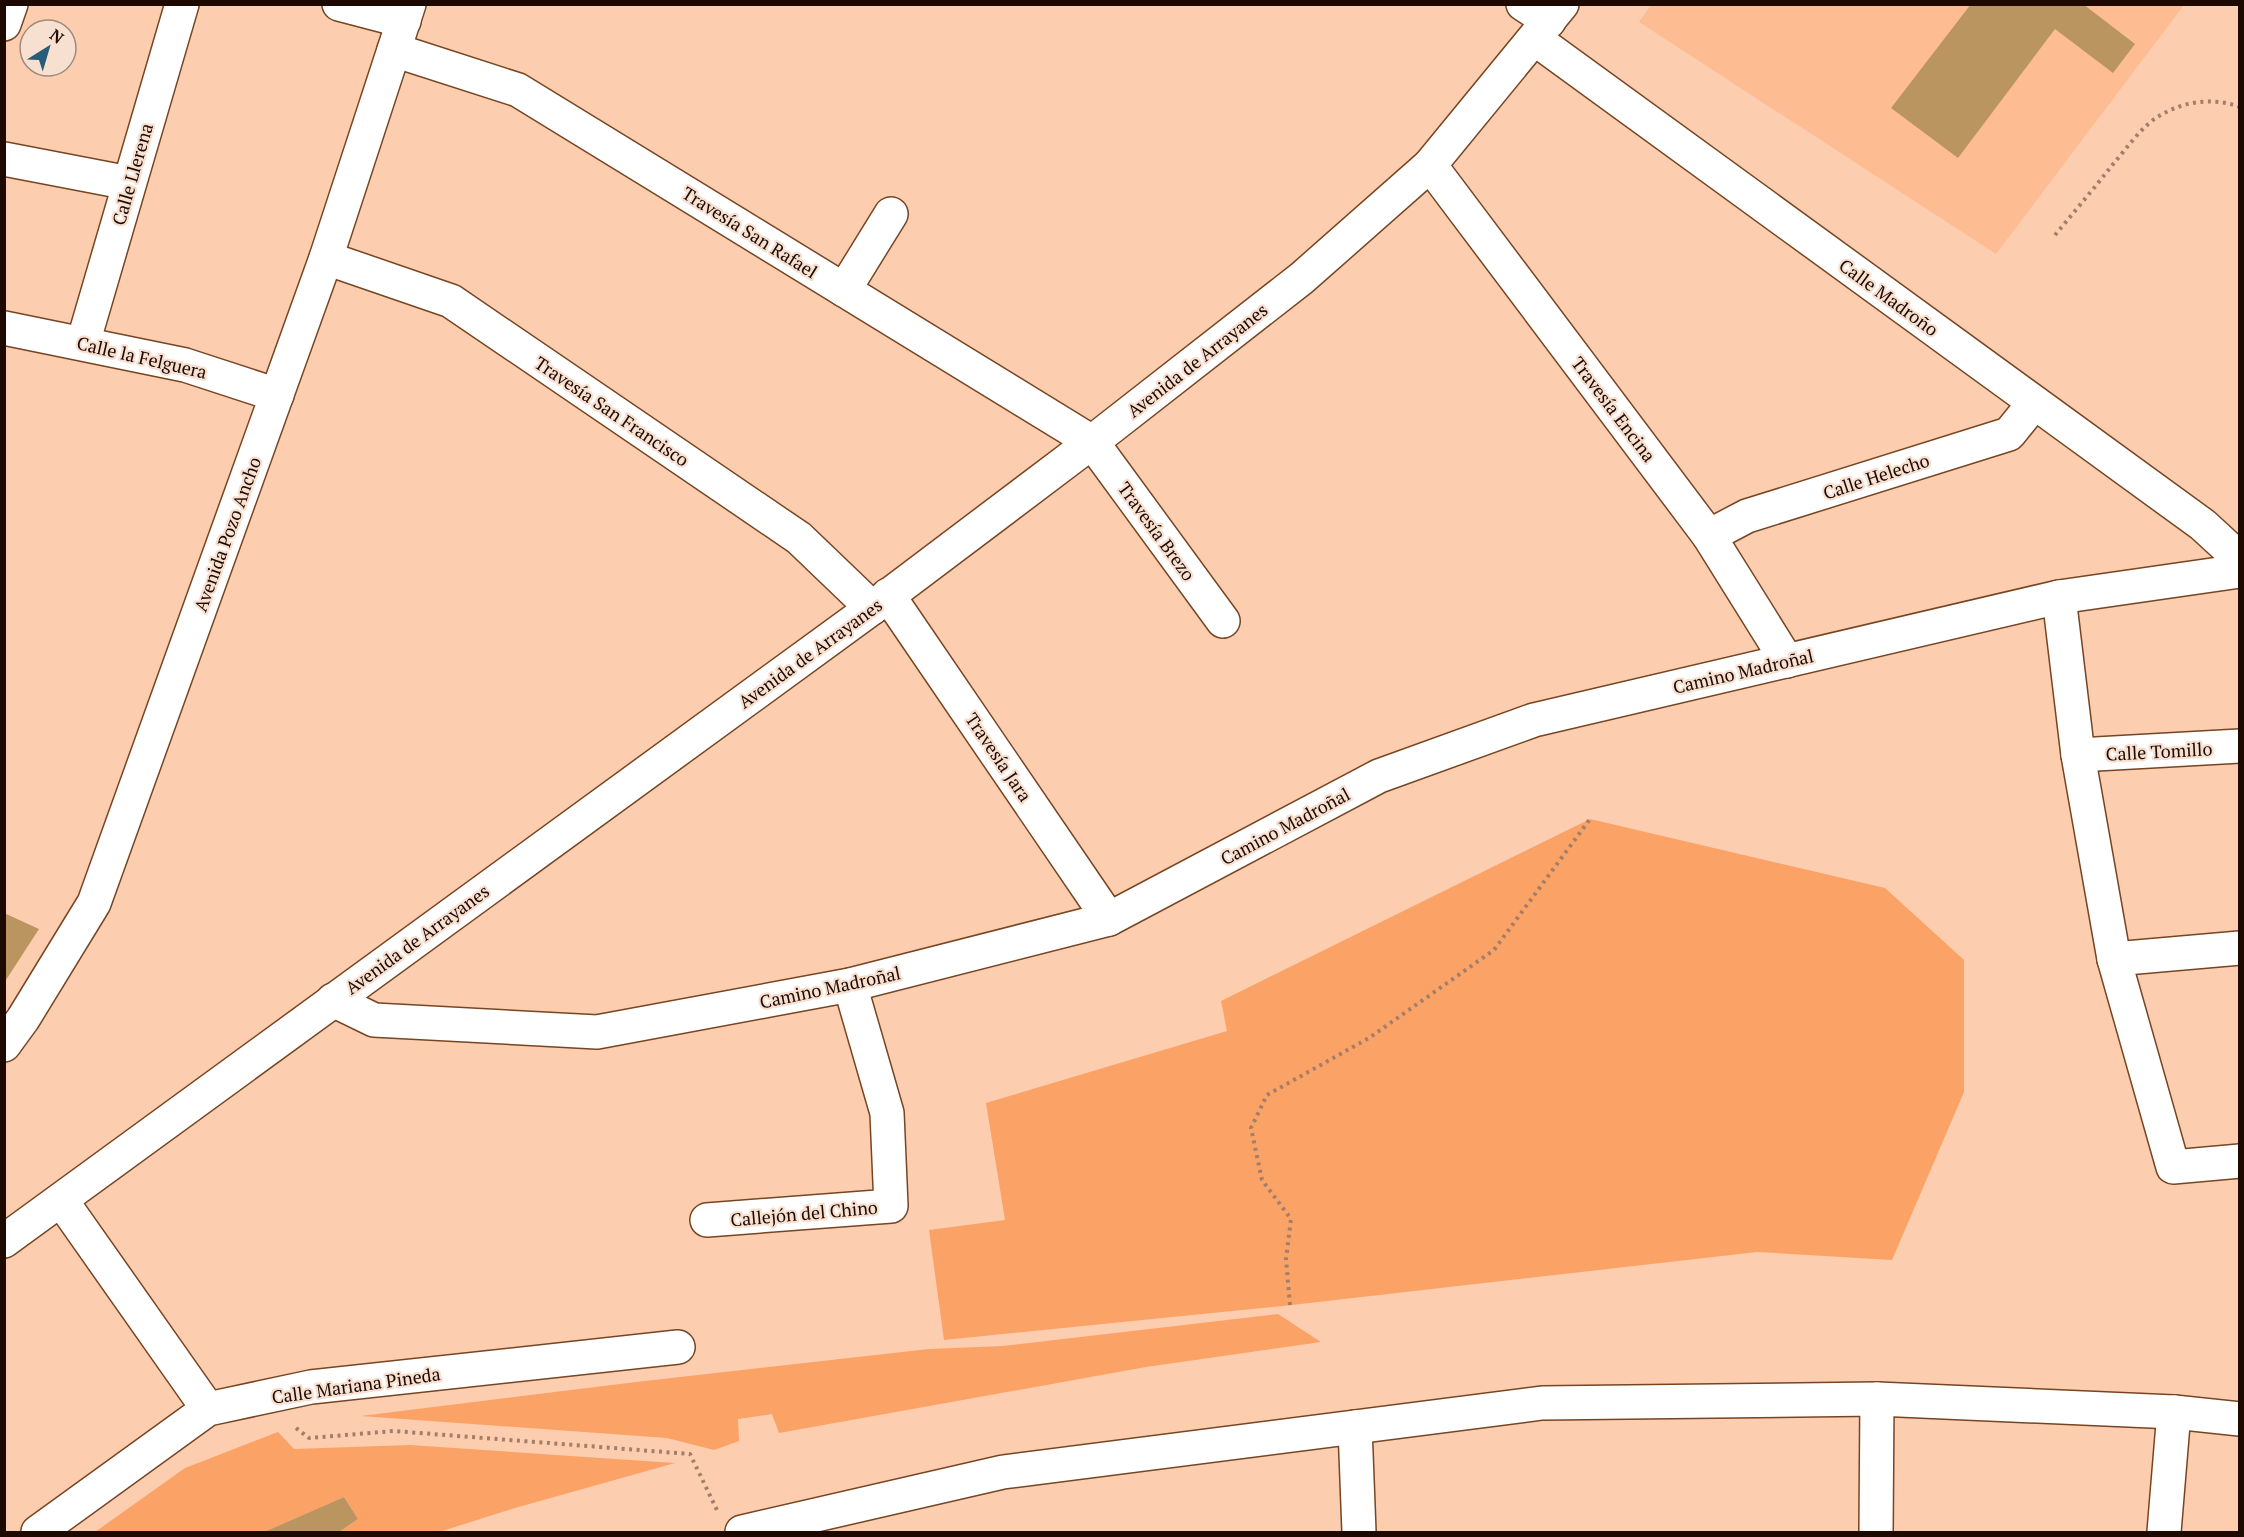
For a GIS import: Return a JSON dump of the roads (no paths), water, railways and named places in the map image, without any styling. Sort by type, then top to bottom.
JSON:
[{"type":"street","points":[[4,24],[11,4]]},
{"type":"street","name":"Calle Llerena","points":[[82,343],[182,4]]},
{"type":"street","name":"Travesía San Rafael","points":[[339,4],[403,25],[518,90],[1092,442]]},
{"type":"street","name":"Avenida de Arrayanes","points":[[4,1241],[880,601],[1092,442],[1302,278],[1430,165],[1542,17]]},
{"type":"street","name":"Calle Madroño","points":[[1542,17],[2034,404],[2203,525],[2240,559]]},
{"type":"street","name":"Avenida Pozo Ancho","points":[[11,1024],[94,903],[278,395],[403,25]]},
{"type":"street","points":[[4,159],[129,183]]},
{"type":"street","name":"Travesía Encina","points":[[1430,165],[1709,536],[1787,661]]},
{"type":"street","points":[[844,290],[891,214]]},
{"type":"street","name":"Travesía San Francisco","points":[[326,258],[451,301],[799,538],[880,601]]},
{"type":"street","name":"Calle la Felguera","points":[[4,328],[185,365],[278,395]]},
{"type":"street","name":"Calle Helecho","points":[[1709,536],[1748,516],[2009,434],[2034,404]]},
{"type":"street","name":"Travesía Brezo","points":[[1092,442],[1223,621]]},
{"type":"street","name":"Camino Madroñal","points":[[333,1000],[374,1020],[597,1032],[850,985],[1109,919],[1379,776],[1534,720],[2059,597],[2240,571]]},
{"type":"street","points":[[2059,597],[2078,755],[2114,959],[2173,1167],[2240,1161]]},
{"type":"street","name":"Travesía Jara","points":[[880,601],[1109,919]]},
{"type":"street","name":"Calle Tomillo","points":[[2078,755],[2240,746]]},
{"type":"street","points":[[2114,959],[2240,948]]},
{"type":"street","name":"Callejón del Chino","points":[[707,1220],[891,1206],[887,1113],[850,985]]},
{"type":"street","points":[[61,1200],[208,1409]]},
{"type":"street","name":"Calle Mariana Pineda","points":[[38,1533],[208,1409],[311,1387],[678,1347]]},
{"type":"street","points":[[1876,1533],[1877,1399]]},
{"type":"street","points":[[730,1523],[841,1521],[1003,1472],[1542,1403],[1877,1399],[2174,1412],[2240,1419]]},
{"type":"street","points":[[2164,1533],[2174,1412]]},
{"type":"street","points":[[1355,1427],[1359,1533]]}]
